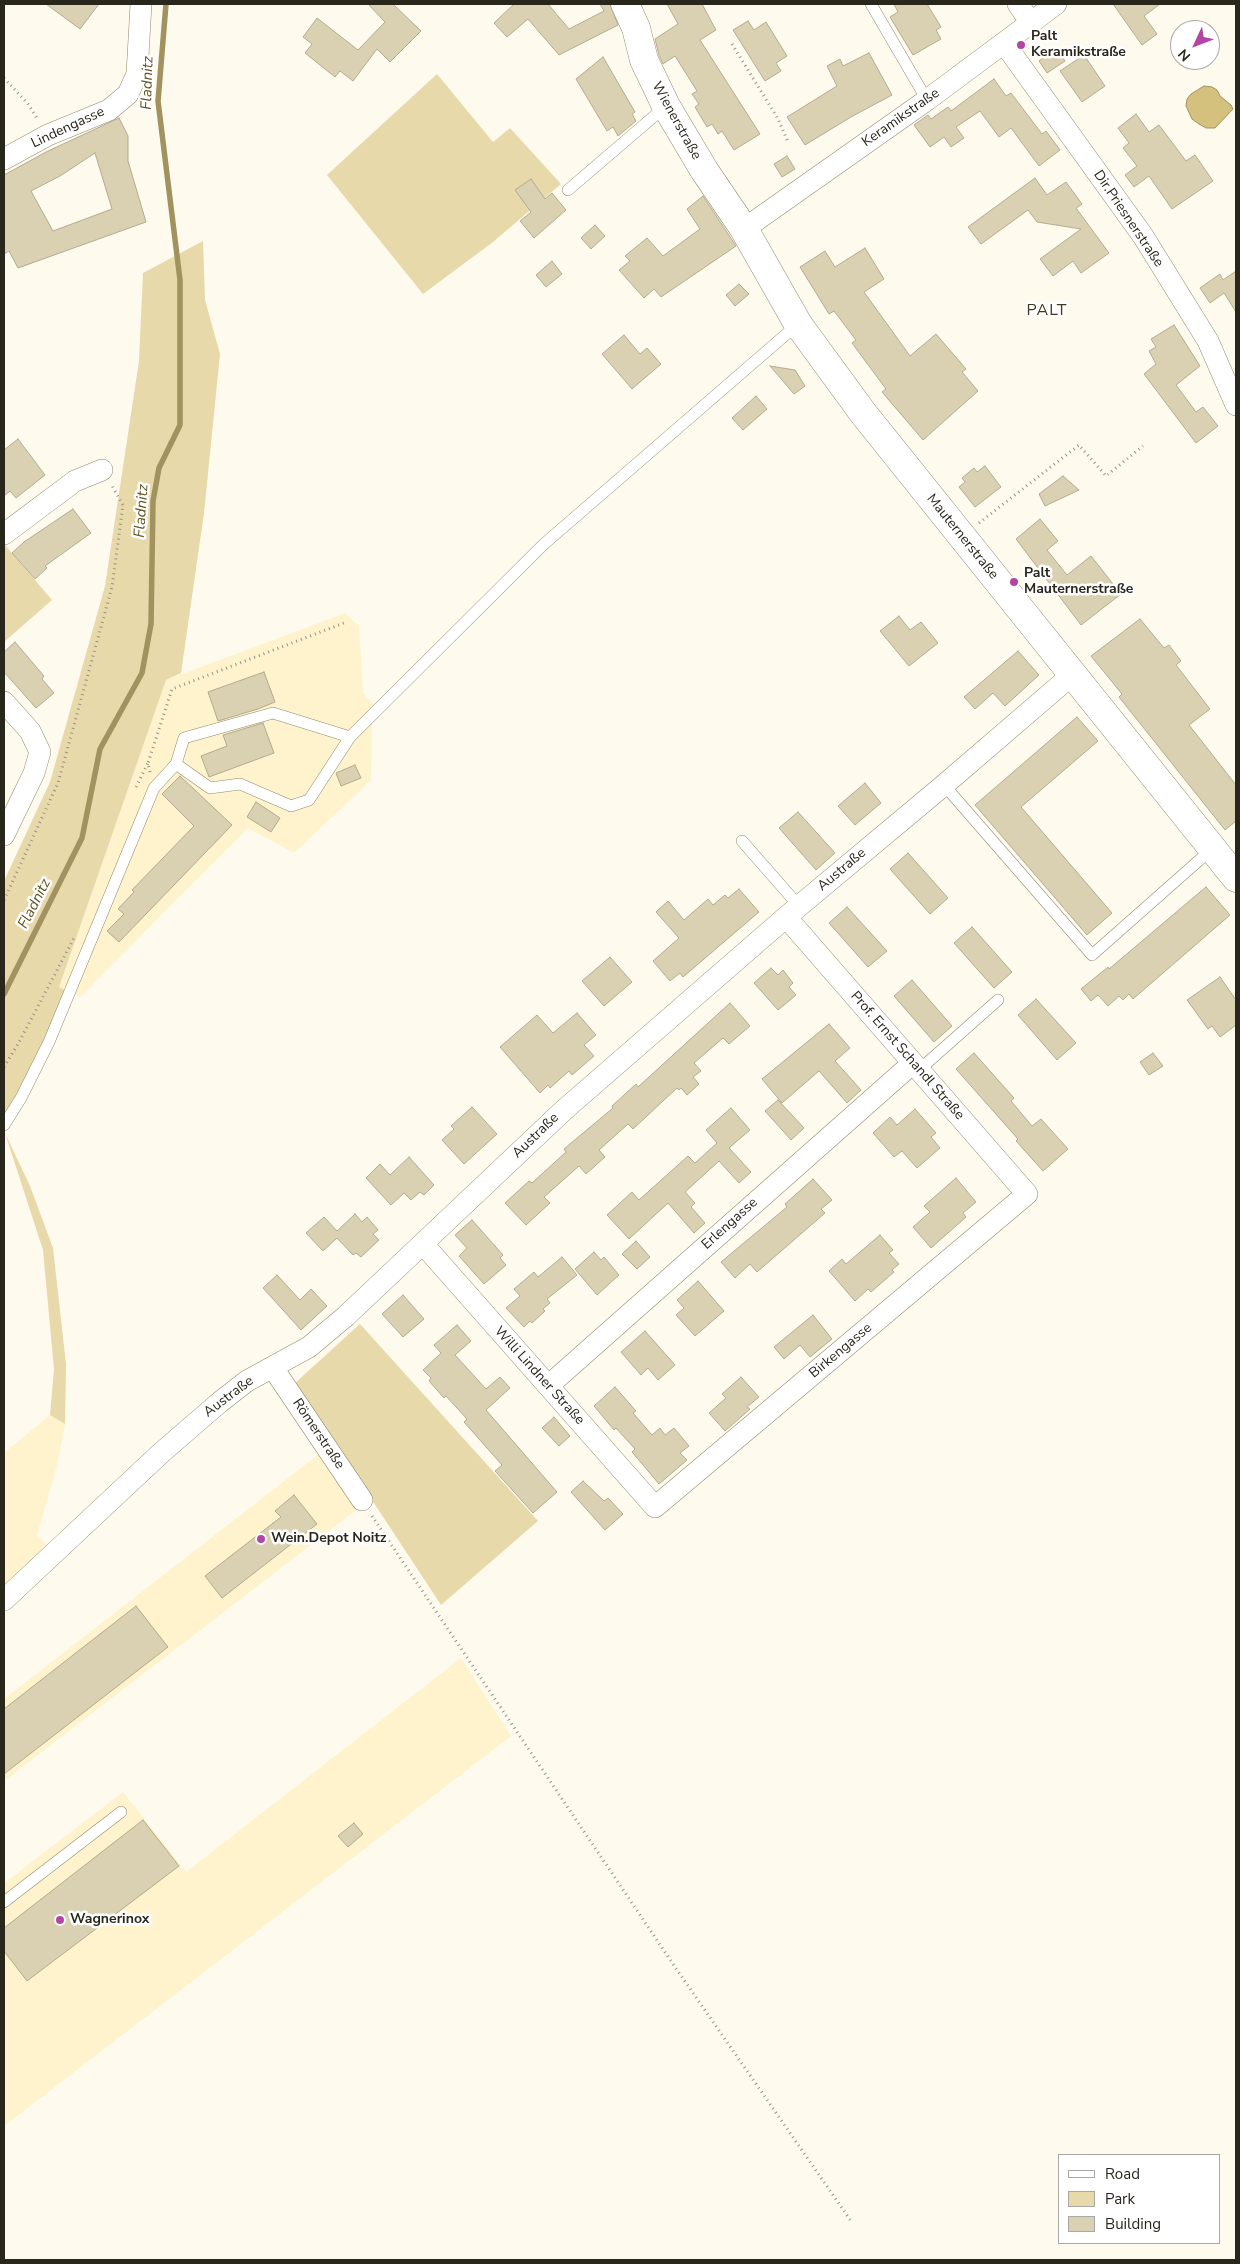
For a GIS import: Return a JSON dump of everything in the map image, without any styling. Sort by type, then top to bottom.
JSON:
[{"type":"street","name":"Lindengasse","points":[[4,159],[48,135],[109,110],[128,94],[137,74],[140,4]]},
{"type":"street","name":"Wienerstraße","points":[[625,4],[636,28],[644,60],[666,106],[704,170],[744,229]]},
{"type":"street","points":[[1018,4],[1031,23]]},
{"type":"street","name":"Keramikstraße","points":[[744,229],[927,100],[1056,4]]},
{"type":"street","name":"Dir.Priesnerstraße","points":[[1004,42],[1143,236],[1208,341],[1236,405]]},
{"type":"street","name":"Mauternerstraße","points":[[744,229],[798,324],[863,413],[961,537],[1228,863]]},
{"type":"street","points":[[4,534],[76,481],[102,470]]},
{"type":"street","name":"Austraße","points":[[4,1600],[153,1460],[220,1402],[246,1381],[309,1347],[423,1244],[564,1110],[792,911],[944,785],[1073,674]]},
{"type":"street","points":[[4,702],[30,731],[40,752],[34,773],[4,835]]},
{"type":"street","name":"Prof. Ernst Schandl Straße","points":[[792,911],[916,1066],[1028,1194]]},
{"type":"street","name":"Erlengasse","points":[[548,1386],[916,1066]]},
{"type":"street","name":"Birkengasse","points":[[655,1507],[1028,1194]]},
{"type":"street","name":"Willi Lindner Straße","points":[[423,1244],[655,1507]]},
{"type":"street","name":"Römerstraße","points":[[273,1368],[362,1500]]},
{"type":"lane","points":[[871,4],[927,100]]},
{"type":"lane","points":[[568,190],[666,106]]},
{"type":"lane","points":[[176,764],[210,788],[240,784],[291,806],[309,800],[350,737],[544,544],[798,324]]},
{"type":"lane","points":[[4,1125],[21,1098],[49,1042],[154,788],[176,764],[184,738],[273,712],[350,737]]},
{"type":"lane","points":[[944,785],[1092,955],[1228,863]]},
{"type":"lane","points":[[742,840],[792,911]]},
{"type":"lane","points":[[916,1066],[998,1000]]},
{"type":"lane","points":[[4,1902],[121,1812]]},
{"type":"path","points":[[732,44],[778,119],[788,142]]},
{"type":"path","points":[[4,78],[28,104]]},
{"type":"path","points":[[961,537],[1079,444],[1106,476],[1142,446]]},
{"type":"path","points":[[4,900],[58,783],[112,587],[123,506],[102,470]]},
{"type":"path","points":[[154,788],[148,763],[172,689],[344,623]]},
{"type":"path","points":[[4,1068],[71,943]]},
{"type":"path","points":[[362,1500],[675,1967],[851,2221]]},
{"type":"shaded area","points":[[1204,86],[1217,90],[1220,96],[1233,109],[1215,128],[1206,128],[1192,119],[1186,106],[1187,99],[1191,94]]},
{"type":"shaded area","points":[[345,613],[359,626],[363,693],[381,714],[372,723],[371,780],[294,853],[248,828],[80,997],[59,987],[166,680]]},
{"type":"shaded area","points":[[50,1415],[65,1424],[57,1465],[37,1535],[46,1545],[4,1587],[4,1453]]},
{"type":"shaded area","points":[[319,1454],[359,1508],[4,1781],[4,1699]]},
{"type":"shaded area","points":[[461,1658],[511,1736],[4,2126],[4,1883],[123,1792],[186,1872]]},
{"type":"green space","points":[[437,74],[493,142],[510,128],[561,184],[493,242],[423,294],[327,175]]},
{"type":"green space","points":[[203,241],[205,300],[220,354],[204,513],[181,673],[166,680],[59,987],[65,990],[45,1039],[4,1115],[4,881],[50,782],[105,586],[139,361],[143,273]]},
{"type":"green space","points":[[4,546],[52,600],[4,642]]},
{"type":"green space","points":[[5,1133],[30,1186],[53,1248],[66,1364],[65,1424],[50,1415],[54,1369],[43,1250]]},
{"type":"green space","points":[[360,1324],[538,1521],[441,1605],[295,1383]]},
{"type":"building","points":[[46,4],[99,4],[80,29]]},
{"type":"building","points":[[368,4],[393,4],[421,31],[390,62],[377,49],[353,81],[340,71],[335,77],[305,53],[312,44],[303,37],[317,18],[358,50],[385,22]]},
{"type":"building","points":[[514,4],[548,4],[569,29],[604,11],[600,4],[610,4],[618,25],[559,55],[528,19],[507,37],[494,23]]},
{"type":"building","points":[[667,4],[702,4],[716,30],[700,40],[760,134],[734,150],[722,131],[718,134],[712,124],[707,127],[695,107],[699,104],[692,94],[697,91],[675,56],[663,64],[655,39],[678,24]]},
{"type":"building","points":[[894,4],[927,4],[941,27],[936,30],[941,39],[913,55],[890,17],[898,12]]},
{"type":"building","points":[[1113,4],[1160,4],[1144,16],[1157,34],[1142,45]]},
{"type":"building","points":[[748,21],[754,30],[766,22],[787,56],[776,63],[781,71],[765,81],[733,30]]},
{"type":"building","points":[[1056,48],[1065,61],[1047,73],[1039,61]]},
{"type":"building","points":[[869,53],[892,95],[805,145],[787,117],[837,86],[827,66],[840,59],[843,66]]},
{"type":"building","points":[[1084,55],[1105,86],[1082,102],[1060,71]]},
{"type":"building","points":[[603,57],[635,112],[632,114],[636,121],[618,136],[613,127],[607,131],[576,79]]},
{"type":"building","points":[[994,79],[1006,96],[1011,93],[1042,134],[1046,131],[1060,150],[1039,166],[1011,128],[999,137],[980,111],[956,127],[964,138],[951,147],[944,137],[930,147],[914,125],[928,115],[931,119],[948,107],[951,111]]},
{"type":"building","points":[[1136,114],[1149,132],[1159,125],[1186,161],[1195,155],[1213,181],[1172,209],[1149,176],[1134,187],[1125,175],[1137,166],[1123,148],[1129,143],[1118,128]]},
{"type":"building","points":[[119,118],[128,136],[128,161],[146,222],[18,268],[9,251],[4,254],[4,175],[46,152]],"holes":[[[95,153],[112,209],[53,231],[31,191],[60,176]]]},
{"type":"building","points":[[787,156],[795,169],[782,177],[774,164]]},
{"type":"building","points":[[1035,178],[1047,195],[1066,182],[1082,204],[1076,208],[1109,253],[1081,273],[1073,261],[1053,276],[1040,259],[1081,229],[1037,222],[1028,210],[981,244],[968,227]]},
{"type":"building","points":[[531,179],[545,199],[552,193],[566,210],[534,238],[520,221],[531,212],[515,190]]},
{"type":"building","points":[[703,196],[736,246],[661,297],[654,289],[644,298],[619,270],[630,261],[625,256],[647,238],[663,256],[700,229],[687,209]]},
{"type":"building","points":[[595,225],[605,236],[591,249],[581,238]]},
{"type":"building","points":[[865,248],[884,279],[864,292],[910,356],[936,334],[966,369],[962,372],[978,391],[923,440],[882,392],[886,389],[852,343],[856,340],[834,311],[829,314],[800,267],[825,251],[835,267]]},
{"type":"building","points":[[552,261],[562,274],[546,287],[536,275]]},
{"type":"building","points":[[1236,271],[1236,312],[1224,293],[1210,303],[1200,288],[1220,274],[1223,280]]},
{"type":"building","points":[[739,284],[749,294],[735,306],[726,295]]},
{"type":"building","points":[[1174,325],[1200,366],[1176,385],[1196,412],[1203,407],[1218,426],[1196,443],[1144,374],[1156,364],[1149,351],[1156,347],[1151,339]]},
{"type":"building","points":[[624,335],[640,354],[647,348],[661,364],[632,389],[602,354]]},
{"type":"building","points":[[770,366],[795,370],[805,386],[794,394]]},
{"type":"building","points":[[756,396],[767,409],[743,430],[732,418]]},
{"type":"building","points":[[18,439],[45,475],[16,498],[10,491],[4,496],[4,450]]},
{"type":"building","points":[[985,466],[1001,487],[975,507],[959,487],[965,482],[962,478],[974,468],[977,472]]},
{"type":"building","points":[[1063,476],[1079,490],[1045,506],[1039,494]]},
{"type":"building","points":[[73,509],[91,533],[45,566],[47,568],[35,579],[12,553],[24,542]]},
{"type":"building","points":[[1040,519],[1058,541],[1047,550],[1067,575],[1091,556],[1121,594],[1081,625],[1016,539]]},
{"type":"building","points":[[899,616],[910,630],[921,622],[938,643],[909,666],[880,631]]},
{"type":"building","points":[[1140,619],[1164,648],[1169,645],[1181,661],[1176,665],[1210,709],[1189,725],[1236,785],[1236,821],[1225,830],[1119,697],[1122,694],[1091,656]]},
{"type":"building","points":[[15,642],[44,676],[42,679],[54,693],[36,708],[4,672],[4,652]]},
{"type":"building","points":[[1018,651],[1039,675],[1005,706],[993,693],[975,709],[964,697]]},
{"type":"building","points":[[264,672],[275,702],[218,721],[208,692]]},
{"type":"building","points":[[1077,717],[1098,741],[1021,807],[1112,913],[1087,935],[975,805]]},
{"type":"building","points":[[263,723],[274,753],[209,777],[201,756],[227,746],[223,735]]},
{"type":"building","points":[[355,765],[361,778],[341,786],[336,773]]},
{"type":"building","points":[[180,776],[232,825],[119,942],[107,931],[124,914],[118,909],[134,892],[132,890],[194,826],[162,794]]},
{"type":"building","points":[[865,783],[881,803],[855,825],[838,806]]},
{"type":"building","points":[[256,802],[280,818],[271,832],[247,817]]},
{"type":"building","points":[[798,812],[835,853],[816,870],[779,828]]},
{"type":"building","points":[[908,853],[948,898],[930,914],[890,869]]},
{"type":"building","points":[[1206,887],[1230,915],[1133,999],[1129,994],[1123,1000],[1119,996],[1108,1006],[1098,995],[1091,1001],[1081,989],[1108,967],[1109,969]]},
{"type":"building","points":[[739,889],[759,912],[683,977],[680,973],[670,981],[653,961],[679,938],[656,912],[668,901],[684,920],[708,899],[713,905],[725,895],[728,898]]},
{"type":"building","points":[[847,907],[887,951],[868,967],[829,923]]},
{"type":"building","points":[[972,927],[1012,972],[994,988],[954,943]]},
{"type":"building","points":[[610,957],[632,982],[604,1006],[582,981]]},
{"type":"building","points":[[771,968],[778,975],[783,970],[793,983],[789,987],[796,995],[778,1010],[754,983]]},
{"type":"building","points":[[1220,977],[1236,1000],[1236,1025],[1220,1037],[1212,1026],[1208,1029],[1187,1000]]},
{"type":"building","points":[[912,980],[952,1026],[934,1042],[894,996]]},
{"type":"building","points":[[1036,999],[1076,1043],[1057,1060],[1018,1015]]},
{"type":"building","points":[[730,1003],[750,1026],[729,1044],[723,1038],[694,1063],[701,1071],[693,1077],[699,1084],[687,1095],[681,1088],[679,1090],[677,1088],[633,1129],[628,1124],[599,1150],[605,1157],[586,1174],[579,1166],[544,1197],[550,1203],[526,1225],[505,1203],[529,1181],[532,1183],[566,1152],[564,1149],[613,1108],[612,1106],[636,1084],[638,1087]]},
{"type":"building","points":[[577,1013],[596,1035],[584,1045],[594,1056],[572,1075],[569,1071],[550,1088],[548,1085],[540,1093],[500,1047],[537,1015],[553,1033]]},
{"type":"building","points":[[829,1024],[850,1048],[835,1061],[861,1090],[847,1103],[819,1071],[782,1103],[762,1079]]},
{"type":"building","points":[[974,1053],[1014,1098],[1011,1101],[1032,1126],[1041,1119],[1068,1149],[1043,1171],[1016,1141],[1018,1139],[956,1069]]},
{"type":"building","points":[[1153,1053],[1163,1066],[1149,1075],[1140,1062]]},
{"type":"building","points":[[778,1100],[804,1128],[791,1140],[765,1111]]},
{"type":"building","points":[[472,1107],[497,1134],[464,1164],[442,1140],[454,1129],[451,1126]]},
{"type":"building","points":[[731,1108],[750,1130],[729,1148],[751,1172],[739,1183],[719,1161],[685,1192],[695,1203],[691,1207],[705,1223],[694,1233],[668,1203],[629,1239],[607,1215],[632,1192],[639,1200],[688,1156],[695,1163],[717,1143],[706,1130]]},
{"type":"building","points":[[915,1109],[936,1133],[931,1137],[940,1148],[917,1168],[902,1151],[894,1157],[873,1133],[890,1117],[897,1125]]},
{"type":"building","points":[[409,1157],[434,1185],[424,1195],[420,1192],[411,1200],[404,1193],[391,1205],[366,1178],[380,1164],[390,1175]]},
{"type":"building","points":[[956,1178],[976,1202],[963,1213],[966,1217],[931,1248],[913,1227],[930,1212],[924,1206]]},
{"type":"building","points":[[813,1179],[832,1200],[821,1209],[825,1213],[757,1272],[750,1264],[735,1278],[721,1262],[787,1207],[785,1204]]},
{"type":"building","points":[[355,1214],[362,1222],[367,1217],[378,1230],[373,1234],[379,1240],[361,1257],[356,1253],[353,1255],[337,1238],[323,1251],[306,1233],[324,1217],[337,1231]]},
{"type":"building","points":[[472,1220],[503,1255],[500,1258],[506,1265],[484,1284],[459,1256],[467,1248],[455,1235]]},
{"type":"building","points":[[880,1235],[893,1250],[889,1253],[899,1264],[892,1270],[894,1272],[871,1292],[868,1289],[855,1301],[829,1271],[842,1259],[846,1264]]},
{"type":"building","points":[[636,1241],[650,1257],[637,1269],[622,1254]]},
{"type":"building","points":[[594,1252],[601,1260],[604,1257],[619,1275],[597,1295],[575,1269]]},
{"type":"building","points":[[562,1257],[577,1275],[547,1299],[550,1303],[543,1309],[545,1311],[532,1323],[530,1321],[524,1327],[506,1308],[520,1296],[514,1289],[534,1272],[538,1277]]},
{"type":"building","points":[[277,1275],[300,1300],[311,1289],[327,1306],[301,1330],[263,1288]]},
{"type":"building","points":[[698,1281],[724,1311],[695,1336],[676,1315],[684,1308],[677,1300]]},
{"type":"building","points":[[403,1295],[424,1319],[403,1337],[382,1314]]},
{"type":"building","points":[[813,1315],[832,1339],[810,1357],[800,1345],[784,1359],[774,1347]]},
{"type":"building","points":[[457,1325],[471,1341],[455,1355],[486,1389],[500,1377],[510,1388],[486,1410],[557,1492],[533,1513],[495,1471],[502,1465],[464,1422],[467,1419],[446,1396],[444,1398],[429,1381],[431,1378],[423,1370],[441,1353],[434,1345]]},
{"type":"building","points":[[645,1331],[675,1365],[658,1380],[648,1368],[641,1375],[621,1352]]},
{"type":"building","points":[[741,1377],[759,1397],[747,1407],[750,1409],[725,1431],[709,1413],[726,1398],[722,1394]]},
{"type":"building","points":[[615,1387],[636,1411],[633,1413],[652,1435],[660,1428],[665,1435],[674,1428],[689,1446],[680,1453],[687,1460],[659,1484],[632,1452],[635,1449],[616,1428],[614,1430],[594,1406]]},
{"type":"building","points":[[554,1417],[570,1436],[559,1446],[542,1428]]},
{"type":"building","points":[[583,1481],[604,1501],[608,1498],[623,1514],[605,1530],[571,1492]]},
{"type":"building","points":[[294,1495],[317,1524],[222,1598],[205,1576],[281,1517],[275,1511]]},
{"type":"building","points":[[136,1606],[168,1647],[4,1774],[4,1709]]},
{"type":"building","points":[[143,1820],[179,1866],[27,1981],[4,1951],[4,1928]]},
{"type":"building","points":[[354,1823],[363,1834],[348,1847],[338,1836]]},
{"type":"waterway","name":"Fladnitz","points":[[4,994],[82,838],[100,749],[142,673],[151,624],[153,501],[159,468],[180,425],[180,280],[158,101],[166,4]]},
{"type":"place","name":"Palt Keramikstraße","points":[[1021,45]]},
{"type":"place","name":"Palt Mauternerstraße","points":[[1014,582]]},
{"type":"place","name":"Wein.Depot Noitz","points":[[261,1539]]},
{"type":"place","name":"Wagnerinox","points":[[60,1920]]},
{"type":"district","name":"PALT","points":[[1047,311]]}]
